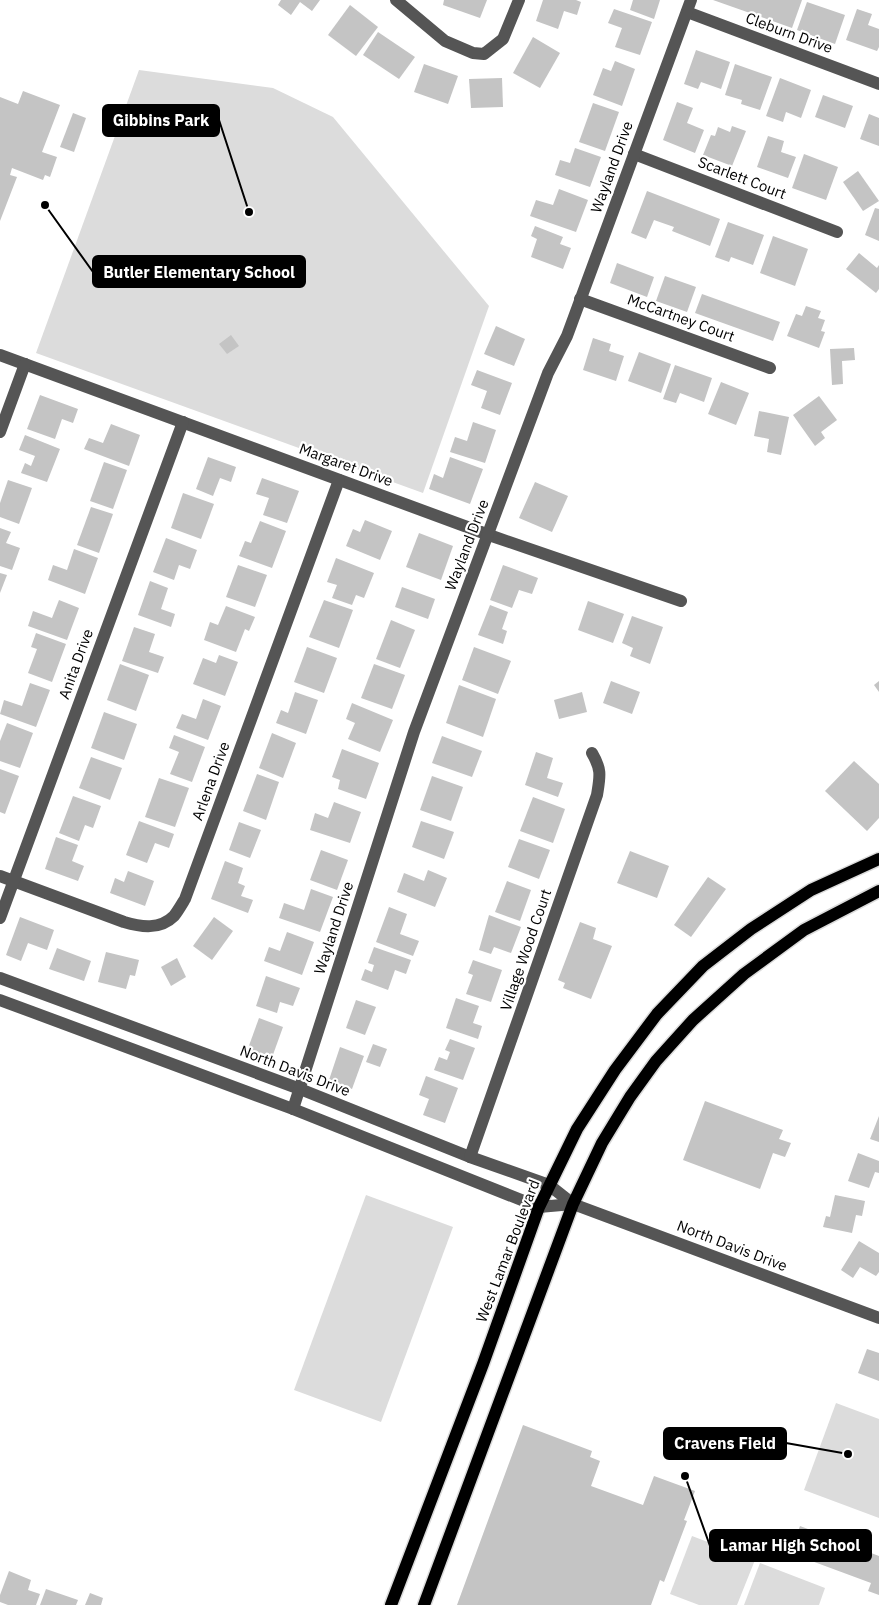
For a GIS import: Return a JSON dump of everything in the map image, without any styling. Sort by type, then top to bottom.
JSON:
[{"type":"main road","name":"West Lamar Boulevard","points":[[391,1605],[483,1364],[539,1207],[577,1129],[624,1057],[657,1014],[703,966],[751,929],[811,890],[879,859]]},
{"type":"main road","points":[[424,1605],[573,1204],[602,1143],[630,1097],[656,1061],[693,1020],[744,974],[804,930],[879,891]]},
{"type":"street","points":[[396,0],[445,41],[473,54],[484,54],[503,39],[518,0]]},
{"type":"street","name":"Wayland Drive","points":[[293,1109],[414,732],[548,373],[567,336],[691,0]]},
{"type":"street","name":"Cleburn Drive","points":[[687,12],[879,84]]},
{"type":"street","name":"Scarlett Court","points":[[634,154],[837,232]]},
{"type":"street","name":"McCartney Court","points":[[580,299],[770,368]]},
{"type":"street","name":"Margaret Drive","points":[[0,355],[489,535],[682,601]]},
{"type":"street","points":[[0,432],[24,364]]},
{"type":"street","name":"Anita Drive","points":[[0,918],[183,422]]},
{"type":"street","name":"Arlena Drive","points":[[0,876],[140,927],[156,926],[173,917],[185,899],[339,480]]},
{"type":"street","name":"Village Wood Court","points":[[470,1157],[598,795],[600,772],[592,753]]},
{"type":"street","name":"North Davis Drive","points":[[0,978],[300,1089],[470,1157],[549,1185],[573,1204],[879,1318]]},
{"type":"street","name":"North Davis Drive","points":[[0,1000],[293,1109],[539,1207],[573,1204]]},
{"type":"shaded area","points":[[139,70],[273,88],[333,117],[489,306],[423,493],[36,353]]},
{"type":"shaded area","points":[[366,1195],[453,1227],[381,1422],[294,1390]]},
{"type":"shaded area","points":[[836,1403],[879,1419],[879,1518],[804,1490]]},
{"type":"shaded area","points":[[692,1536],[755,1560],[737,1605],[699,1605],[670,1594]]},
{"type":"shaded area","points":[[760,1563],[825,1588],[819,1605],[744,1605]]},
{"type":"building","points":[[281,0],[320,0],[312,11],[300,2],[291,15],[278,5]]},
{"type":"building","points":[[444,0],[487,0],[480,18],[443,5]]},
{"type":"building","points":[[543,0],[576,0],[581,2],[577,15],[564,11],[558,29],[536,21]]},
{"type":"building","points":[[633,0],[660,0],[654,19],[630,10]]},
{"type":"building","points":[[713,0],[802,0],[792,28]]},
{"type":"building","points":[[807,2],[845,15],[835,44],[797,30]]},
{"type":"building","points":[[350,5],[378,27],[356,56],[328,35]]},
{"type":"building","points":[[614,9],[652,22],[640,55],[615,47],[622,28],[608,23]]},
{"type":"building","points":[[857,9],[872,14],[868,25],[879,29],[879,47],[877,51],[846,40]]},
{"type":"building","points":[[378,32],[415,57],[399,79],[363,55]]},
{"type":"building","points":[[533,37],[560,53],[540,88],[513,73]]},
{"type":"building","points":[[696,50],[730,62],[721,89],[701,82],[698,89],[684,84]]},
{"type":"building","points":[[615,61],[635,69],[622,106],[593,95],[603,68],[611,71]]},
{"type":"building","points":[[424,64],[458,76],[448,104],[414,92]]},
{"type":"building","points":[[735,64],[772,77],[760,110],[741,104],[742,100],[725,95]]},
{"type":"building","points":[[502,78],[503,107],[471,108],[469,79]]},
{"type":"building","points":[[780,78],[811,90],[801,118],[786,112],[783,122],[766,116]]},
{"type":"building","points":[[23,91],[60,105],[42,152],[57,157],[50,177],[45,175],[43,180],[12,168],[10,175],[17,177],[0,221],[0,97],[18,104]]},
{"type":"building","points":[[823,95],[853,106],[845,128],[815,117]]},
{"type":"building","points":[[677,102],[693,108],[687,123],[704,130],[695,153],[663,140]]},
{"type":"building","points":[[593,103],[619,112],[605,151],[579,142]]},
{"type":"building","points":[[73,113],[86,118],[74,152],[60,147]]},
{"type":"building","points":[[869,114],[879,118],[879,146],[860,139]]},
{"type":"building","points":[[732,126],[746,131],[732,166],[703,155],[711,135],[715,136],[718,127],[730,132]]},
{"type":"building","points":[[768,136],[784,141],[781,152],[796,157],[788,178],[757,167]]},
{"type":"building","points":[[575,148],[601,157],[590,187],[555,175],[560,160],[570,163]]},
{"type":"building","points":[[804,154],[838,167],[826,200],[792,188]]},
{"type":"building","points":[[858,171],[879,201],[863,211],[843,182]]},
{"type":"building","points":[[559,189],[588,200],[576,232],[530,216],[536,200],[553,205]]},
{"type":"building","points":[[647,191],[720,219],[710,246],[672,231],[674,227],[654,220],[646,239],[631,233]]},
{"type":"building","points":[[875,208],[879,209],[879,241],[865,235]]},
{"type":"building","points":[[728,222],[764,235],[753,265],[731,257],[729,262],[715,257]]},
{"type":"building","points":[[535,226],[563,237],[560,244],[571,248],[563,269],[531,257],[537,239],[531,236]]},
{"type":"building","points":[[773,236],[808,249],[795,286],[760,273]]},
{"type":"building","points":[[859,253],[877,268],[879,265],[879,289],[876,293],[846,269]]},
{"type":"building","points":[[617,263],[654,277],[647,297],[610,283]]},
{"type":"building","points":[[665,276],[696,287],[687,312],[656,301]]},
{"type":"building","points":[[702,294],[780,322],[773,341],[695,313]]},
{"type":"building","points":[[806,306],[821,311],[818,318],[825,320],[821,331],[825,332],[819,348],[787,336],[796,314],[802,316]]},
{"type":"building","points":[[496,326],[525,339],[514,366],[484,354]]},
{"type":"building","points":[[231,335],[239,346],[227,354],[219,344]]},
{"type":"building","points":[[593,338],[611,344],[609,351],[624,356],[616,381],[583,370]]},
{"type":"building","points":[[854,348],[855,360],[842,361],[843,384],[832,385],[830,349]]},
{"type":"building","points":[[639,352],[671,364],[661,393],[628,381]]},
{"type":"building","points":[[675,365],[712,378],[704,402],[680,393],[676,403],[663,399]]},
{"type":"building","points":[[477,370],[512,383],[500,415],[481,408],[487,391],[471,385]]},
{"type":"building","points":[[721,382],[749,393],[736,425],[708,414]]},
{"type":"building","points":[[40,395],[78,409],[73,423],[62,419],[55,439],[27,429]]},
{"type":"building","points":[[819,396],[837,420],[821,432],[825,438],[815,446],[793,415]]},
{"type":"building","points":[[759,411],[789,417],[781,455],[767,452],[769,439],[754,436]]},
{"type":"building","points":[[473,422],[496,430],[485,463],[450,452],[455,437],[467,441]]},
{"type":"building","points":[[111,424],[140,435],[129,466],[84,449],[89,438],[103,443]]},
{"type":"building","points":[[25,435],[60,449],[47,482],[21,473],[25,463],[31,466],[35,456],[19,450]]},
{"type":"building","points":[[208,457],[236,467],[231,482],[220,478],[213,496],[196,489]]},
{"type":"building","points":[[450,457],[483,469],[470,504],[429,489],[434,474],[443,478]]},
{"type":"building","points":[[104,462],[127,470],[113,509],[90,501]]},
{"type":"building","points":[[262,478],[299,491],[287,523],[263,515],[269,498],[256,494]]},
{"type":"building","points":[[8,480],[32,488],[19,524],[0,517],[0,503]]},
{"type":"building","points":[[535,482],[568,496],[552,532],[519,518]]},
{"type":"building","points":[[183,493],[214,504],[201,539],[171,528]]},
{"type":"building","points":[[91,507],[113,514],[99,553],[77,545]]},
{"type":"building","points":[[365,520],[392,531],[380,560],[346,546],[353,529],[360,532]]},
{"type":"building","points":[[260,521],[286,531],[272,568],[239,556],[245,541],[251,543]]},
{"type":"building","points":[[0,528],[11,532],[6,543],[20,548],[12,570],[0,566]]},
{"type":"building","points":[[419,533],[453,546],[441,580],[406,567]]},
{"type":"building","points":[[166,538],[197,550],[190,569],[179,565],[174,580],[153,572]]},
{"type":"building","points":[[74,549],[98,558],[85,594],[48,580],[53,565],[67,570]]},
{"type":"building","points":[[336,558],[374,573],[364,598],[356,595],[352,605],[332,598],[337,585],[327,582]]},
{"type":"building","points":[[238,565],[267,575],[255,607],[226,597]]},
{"type":"building","points":[[503,565],[538,578],[532,594],[519,590],[512,608],[490,600]]},
{"type":"building","points":[[0,573],[7,575],[0,593]]},
{"type":"building","points":[[150,581],[168,588],[161,609],[175,614],[171,627],[138,615]]},
{"type":"building","points":[[402,587],[435,599],[428,619],[395,607]]},
{"type":"building","points":[[59,600],[79,608],[67,640],[28,626],[33,611],[52,618]]},
{"type":"building","points":[[324,600],[353,610],[339,648],[309,637]]},
{"type":"building","points":[[588,601],[624,614],[613,643],[578,630]]},
{"type":"building","points":[[490,605],[508,612],[502,629],[507,631],[503,644],[478,635]]},
{"type":"building","points":[[226,606],[255,617],[249,631],[245,629],[236,652],[204,640],[210,622],[218,625]]},
{"type":"building","points":[[632,616],[663,627],[650,664],[630,656],[633,648],[622,643]]},
{"type":"building","points":[[391,620],[415,630],[400,668],[376,659]]},
{"type":"building","points":[[134,627],[155,634],[149,652],[164,657],[158,673],[122,661]]},
{"type":"building","points":[[36,633],[66,644],[52,682],[28,673],[37,649],[31,647]]},
{"type":"building","points":[[307,647],[337,658],[324,693],[294,682]]},
{"type":"building","points":[[474,647],[511,661],[498,694],[462,680]]},
{"type":"building","points":[[219,655],[238,662],[225,696],[193,684],[203,658],[216,663]]},
{"type":"building","points":[[120,664],[149,675],[136,711],[107,700]]},
{"type":"building","points":[[374,664],[405,675],[392,709],[361,698]]},
{"type":"building","points":[[611,681],[640,692],[632,714],[603,703]]},
{"type":"building","points":[[879,681],[879,692],[874,685]]},
{"type":"building","points":[[30,683],[50,690],[36,727],[0,714],[4,700],[22,706]]},
{"type":"building","points":[[459,685],[496,699],[483,737],[446,723]]},
{"type":"building","points":[[295,692],[318,700],[306,734],[276,723],[281,710],[288,713]]},
{"type":"building","points":[[582,692],[587,712],[559,719],[554,700]]},
{"type":"building","points":[[203,699],[221,706],[208,740],[176,728],[182,714],[196,719]]},
{"type":"building","points":[[352,703],[393,720],[380,752],[348,739],[355,723],[346,719]]},
{"type":"building","points":[[104,712],[137,724],[124,760],[91,748]]},
{"type":"building","points":[[7,723],[33,733],[20,768],[0,761],[0,741]]},
{"type":"building","points":[[272,733],[296,743],[283,778],[259,768]]},
{"type":"building","points":[[174,735],[205,747],[192,782],[170,774],[179,752],[169,748]]},
{"type":"building","points":[[442,736],[482,751],[472,777],[432,763]]},
{"type":"building","points":[[342,749],[379,763],[366,799],[338,789],[340,780],[332,777]]},
{"type":"building","points":[[536,752],[553,758],[547,778],[563,783],[558,797],[525,785]]},
{"type":"building","points":[[91,757],[122,768],[110,800],[79,788]]},
{"type":"building","points":[[854,761],[879,784],[879,818],[867,831],[825,791]]},
{"type":"building","points":[[0,769],[19,776],[5,814],[0,812]]},
{"type":"building","points":[[257,774],[279,782],[266,820],[243,811]]},
{"type":"building","points":[[432,776],[463,787],[451,821],[420,810]]},
{"type":"building","points":[[159,778],[189,788],[175,827],[145,817]]},
{"type":"building","points":[[73,796],[101,806],[93,828],[85,825],[79,841],[59,833]]},
{"type":"building","points":[[533,797],[565,809],[553,843],[520,831]]},
{"type":"building","points":[[334,802],[361,812],[350,843],[310,830],[315,813],[328,818]]},
{"type":"building","points":[[139,821],[174,834],[169,848],[155,843],[147,863],[126,855]]},
{"type":"building","points":[[421,821],[454,832],[444,859],[412,847]]},
{"type":"building","points":[[239,822],[261,830],[250,858],[229,850]]},
{"type":"building","points":[[56,837],[78,845],[72,861],[84,866],[78,881],[45,869]]},
{"type":"building","points":[[519,839],[550,850],[539,879],[508,867]]},
{"type":"building","points":[[321,850],[348,860],[337,890],[310,880]]},
{"type":"building","points":[[630,851],[669,866],[657,898],[617,883]]},
{"type":"building","points":[[225,861],[243,868],[238,883],[245,886],[241,896],[253,900],[248,913],[211,899]]},
{"type":"building","points":[[428,870],[447,878],[435,907],[397,892],[404,873],[424,881]]},
{"type":"building","points":[[128,871],[154,881],[145,906],[110,893],[115,878],[124,882]]},
{"type":"building","points":[[708,877],[726,889],[691,937],[674,925]]},
{"type":"building","points":[[507,881],[531,890],[520,921],[495,912]]},
{"type":"building","points":[[311,889],[333,897],[320,932],[279,918],[284,903],[304,910]]},
{"type":"building","points":[[389,907],[407,914],[400,934],[419,941],[413,956],[376,942]]},
{"type":"building","points":[[489,915],[521,927],[511,953],[494,947],[491,954],[479,950]]},
{"type":"building","points":[[20,917],[54,930],[47,950],[28,943],[21,961],[6,955]]},
{"type":"building","points":[[214,917],[233,931],[212,960],[193,946]]},
{"type":"building","points":[[580,922],[596,928],[593,939],[612,946],[591,999],[563,988],[565,983],[558,980]]},
{"type":"building","points":[[287,932],[314,942],[302,975],[264,961],[269,947],[280,951]]},
{"type":"building","points":[[374,947],[411,960],[406,974],[395,970],[388,990],[361,980],[365,969],[372,972],[374,965],[368,963]]},
{"type":"building","points":[[57,948],[91,961],[84,981],[49,969]]},
{"type":"building","points":[[106,952],[139,960],[135,976],[130,975],[126,989],[98,982]]},
{"type":"building","points":[[177,958],[186,977],[171,986],[161,967]]},
{"type":"building","points":[[473,960],[502,970],[491,1002],[466,994],[473,975],[468,973]]},
{"type":"building","points":[[266,976],[300,988],[293,1006],[280,1002],[277,1013],[256,1006]]},
{"type":"building","points":[[456,998],[479,1006],[473,1023],[482,1026],[478,1039],[446,1028]]},
{"type":"building","points":[[356,1000],[376,1007],[365,1035],[346,1028]]},
{"type":"building","points":[[259,1018],[283,1027],[270,1063],[246,1054]]},
{"type":"building","points":[[450,1039],[475,1048],[463,1080],[434,1070],[439,1057],[447,1060],[450,1052],[445,1050]]},
{"type":"building","points":[[373,1044],[387,1049],[380,1067],[366,1062]]},
{"type":"building","points":[[340,1047],[364,1056],[352,1089],[329,1080]]},
{"type":"building","points":[[426,1076],[458,1088],[445,1123],[423,1115],[429,1099],[419,1095]]},
{"type":"building","points":[[705,1101],[783,1130],[779,1139],[791,1143],[785,1157],[773,1153],[760,1189],[683,1160]]},
{"type":"building","points":[[879,1116],[879,1142],[870,1139]]},
{"type":"building","points":[[858,1153],[879,1161],[879,1173],[875,1172],[869,1188],[848,1181]]},
{"type":"building","points":[[835,1195],[865,1201],[862,1216],[856,1215],[852,1233],[823,1227],[826,1216],[830,1217]]},
{"type":"building","points":[[859,1241],[879,1253],[879,1272],[876,1276],[860,1267],[853,1278],[841,1270]]},
{"type":"building","points":[[867,1349],[879,1353],[879,1381],[858,1373]]},
{"type":"building","points":[[523,1425],[592,1451],[590,1457],[600,1461],[591,1486],[643,1505],[654,1476],[695,1491],[684,1520],[687,1521],[664,1582],[660,1580],[651,1605],[457,1605]]},
{"type":"building","points":[[800,1526],[879,1556],[879,1595],[868,1591],[871,1583],[790,1553]]},
{"type":"building","points":[[9,1571],[31,1580],[28,1590],[40,1594],[36,1605],[8,1605],[0,1602],[0,1595]]},
{"type":"building","points":[[46,1589],[78,1600],[76,1605],[40,1605]]},
{"type":"building","points":[[90,1593],[103,1598],[101,1605],[85,1605]]},
{"type":"place","name":"Butler Elementary School","points":[[45,205]]},
{"type":"place","name":"Gibbins Park","points":[[249,212]]},
{"type":"place","name":"Cravens Field","points":[[848,1454]]},
{"type":"place","name":"Lamar High School","points":[[685,1476]]}]
